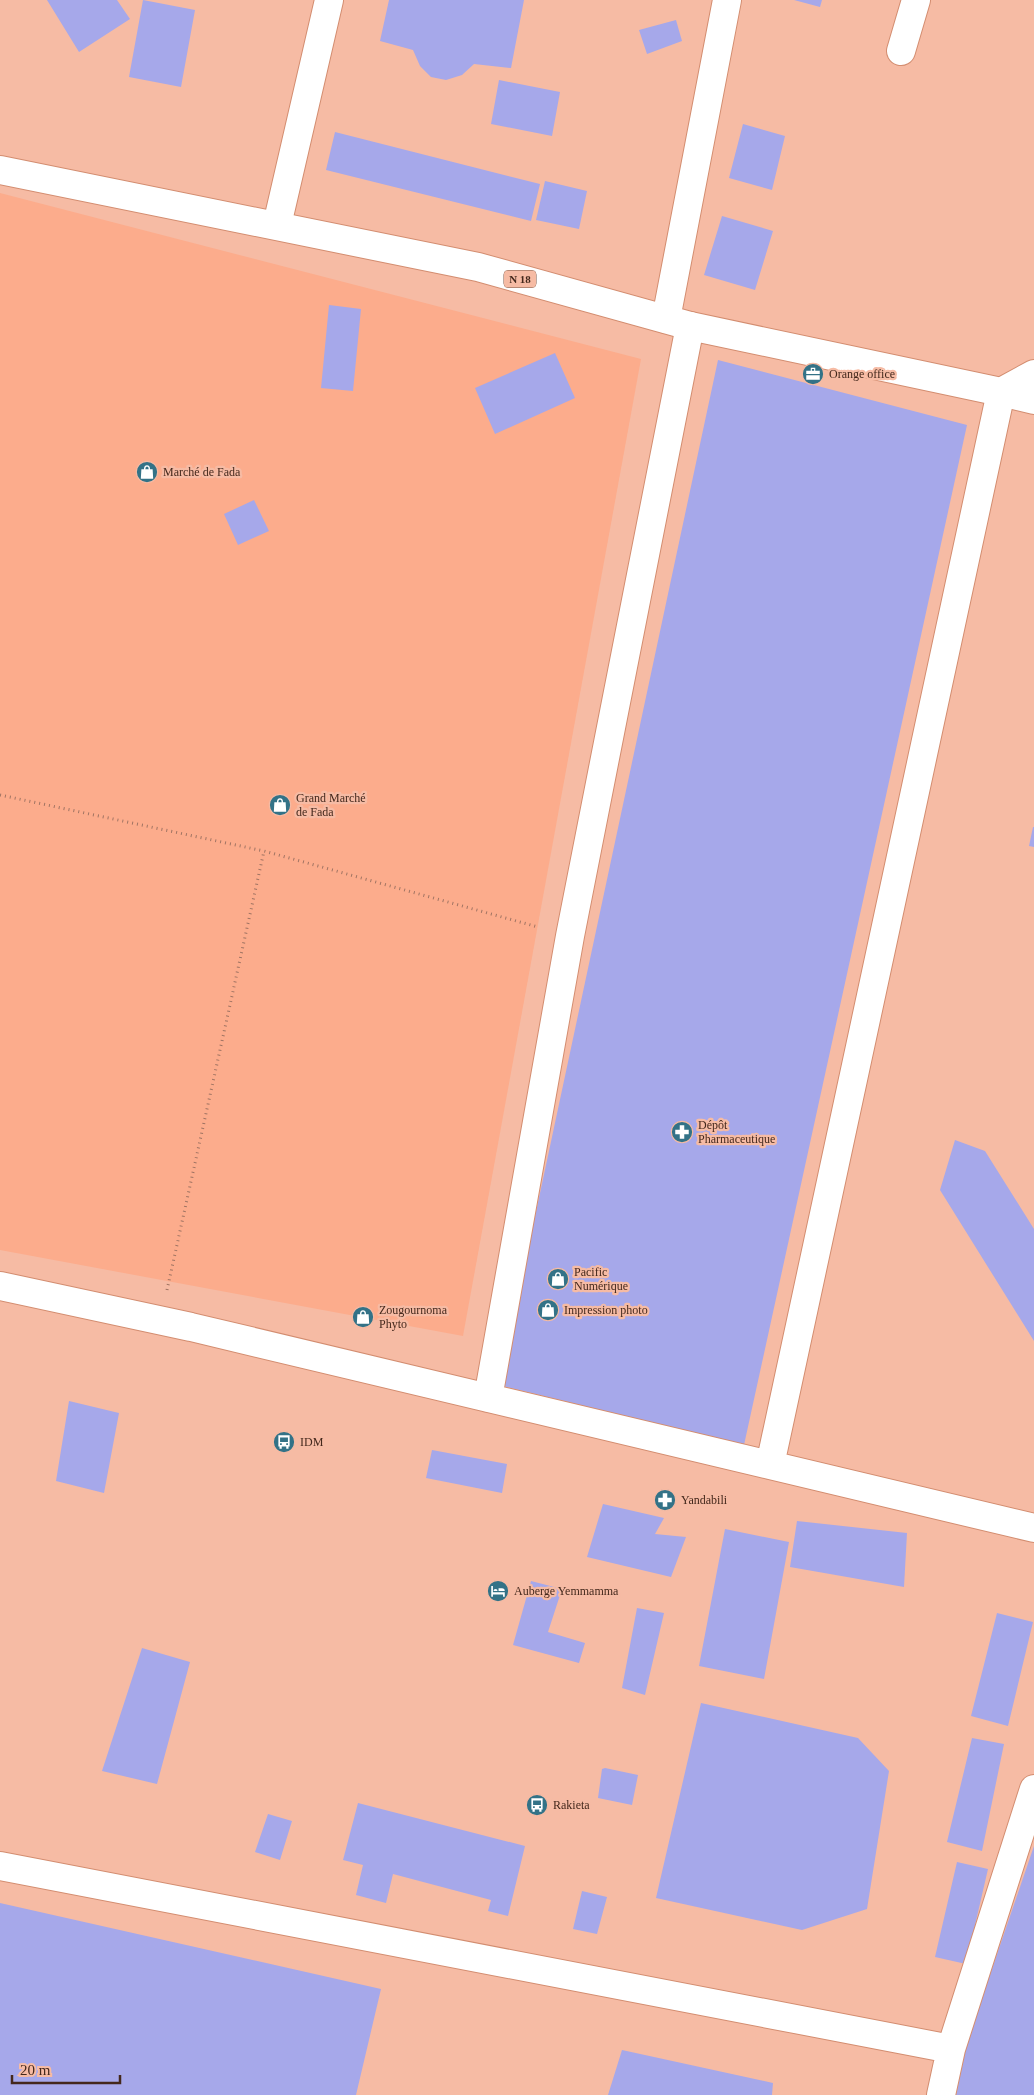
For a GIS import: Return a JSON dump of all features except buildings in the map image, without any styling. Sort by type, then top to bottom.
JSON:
[{"type":"street","points":[[277,226],[328,0]]},
{"type":"street","points":[[488,1398],[678,323],[727,0]]},
{"type":"street","points":[[901,51],[916,0]]},
{"type":"street","name":"N 18","points":[[0,170],[478,267],[678,323],[1001,392]]},
{"type":"street","points":[[770,1465],[1001,392],[1034,374]]},
{"type":"street","points":[[1001,392],[1034,400]]},
{"type":"street","points":[[0,1286],[160,1320],[1034,1528]]},
{"type":"street","points":[[941,2095],[950,2049],[1034,1789]]},
{"type":"street","points":[[0,1866],[950,2049]]},
{"type":"path","points":[[0,795],[264,851],[570,936]]},
{"type":"path","points":[[160,1320],[264,851]]},
{"type":"shaded area","name":"Grand Marché de Fada","points":[[0,193],[641,359],[463,1336],[0,1250]]},
{"type":"place","name":"Orange office","points":[[813,374]]},
{"type":"place","name":"Marché de Fada","points":[[147,472]]},
{"type":"place","name":"Grand Marché de Fada","points":[[280,805]]},
{"type":"place","name":"Dépôt Pharmaceutique","points":[[682,1132]]},
{"type":"place","name":"Pacific Numérique","points":[[558,1279]]},
{"type":"place","name":"Impression photo","points":[[548,1310]]},
{"type":"place","name":"Zougournoma Phyto","points":[[363,1317]]},
{"type":"place","name":"IDM","points":[[284,1442]]},
{"type":"place","name":"Yandabili","points":[[665,1500]]},
{"type":"place","name":"Auberge Yemmamma","points":[[498,1591]]},
{"type":"place","name":"Rakieta","points":[[537,1805]]}]
